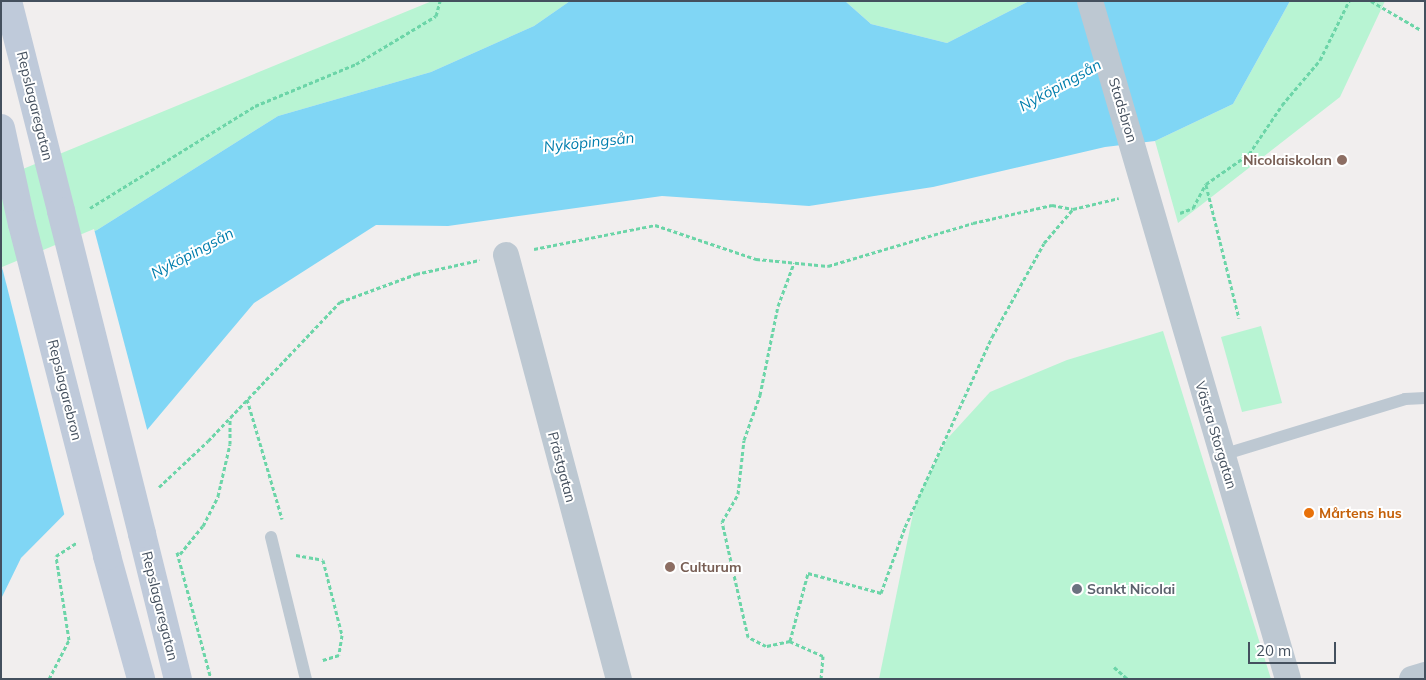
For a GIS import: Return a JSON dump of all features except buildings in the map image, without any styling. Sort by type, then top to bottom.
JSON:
[{"type":"main road","name":"Repslagaregatan","points":[[8,1],[9,40],[73,211],[142,534],[178,679]]},
{"type":"main road","name":"Repslagarebron","points":[[1,128],[22,224],[107,556],[141,679]]},
{"type":"street","name":"Stadsbron","points":[[1090,1],[1148,191]]},
{"type":"street","name":"Västra Storgatan","points":[[1148,191],[1172,288],[1288,679]]},
{"type":"street","name":"Prästgatan","points":[[506,255],[619,679]]},
{"type":"street","points":[[1412,679],[1425,675]]},
{"type":"lane","points":[[1222,455],[1405,398],[1425,398]]},
{"type":"lane","points":[[271,537],[306,679]]},
{"type":"path","points":[[73,211],[108,200],[172,156],[256,106],[373,54],[436,16],[440,1]]},
{"type":"path","points":[[1179,213],[1193,208],[1206,184],[1250,154],[1282,105],[1320,60],[1348,1]]},
{"type":"path","points":[[1371,1],[1421,30]]},
{"type":"path","points":[[1206,184],[1239,318]]},
{"type":"path","points":[[153,493],[230,417],[340,302],[416,274],[655,224],[756,259],[828,266],[973,223],[1052,205],[1073,210],[1148,191]]},
{"type":"path","points":[[790,641],[808,573],[881,593],[905,527],[992,337],[1044,243],[1073,210]]},
{"type":"path","points":[[794,263],[778,306],[760,394],[744,440],[738,494],[722,522],[748,637],[766,646],[790,641],[823,656],[821,679]]},
{"type":"path","points":[[247,399],[283,518],[271,537]]},
{"type":"path","points":[[180,554],[203,526],[218,496],[230,444],[230,417]]},
{"type":"path","points":[[275,550],[323,560],[342,635],[339,655],[303,665]]},
{"type":"path","points":[[49,679],[69,640],[56,556]]},
{"type":"path","points":[[1114,667],[1128,679]]},
{"type":"green space","points":[[432,1],[570,1],[534,26],[431,72],[278,116],[97,230],[1,270],[1,178]]},
{"type":"green space","points":[[845,1],[1029,1],[947,43],[871,24]]},
{"type":"green space","points":[[1290,1],[1385,1],[1340,97],[1178,223],[1155,141],[1233,104]]},
{"type":"green space","points":[[1261,326],[1282,403],[1242,412],[1221,337]]},
{"type":"green space","points":[[1163,331],[1271,679],[879,679],[915,504],[947,439],[990,392],[1067,360]]},
{"type":"water","name":"Nyköpingsån","points":[[570,1],[845,1],[871,24],[947,43],[1029,1],[1290,1],[1233,104],[1155,141],[1105,147],[933,187],[809,206],[662,196],[448,226],[376,225],[254,303],[142,436],[21,558],[1,599],[1,270],[97,230],[278,116],[431,72],[534,26]]},
{"type":"pier","points":[[94,229],[148,433],[65,517],[2,267]]},
{"type":"place","name":"Nicolaiskolan","points":[[1342,160]]},
{"type":"place","name":"Mårtens hus","points":[[1309,513]]},
{"type":"place","name":"Culturum","points":[[670,567]]},
{"type":"place","name":"Sankt Nicolai","points":[[1077,589]]}]
